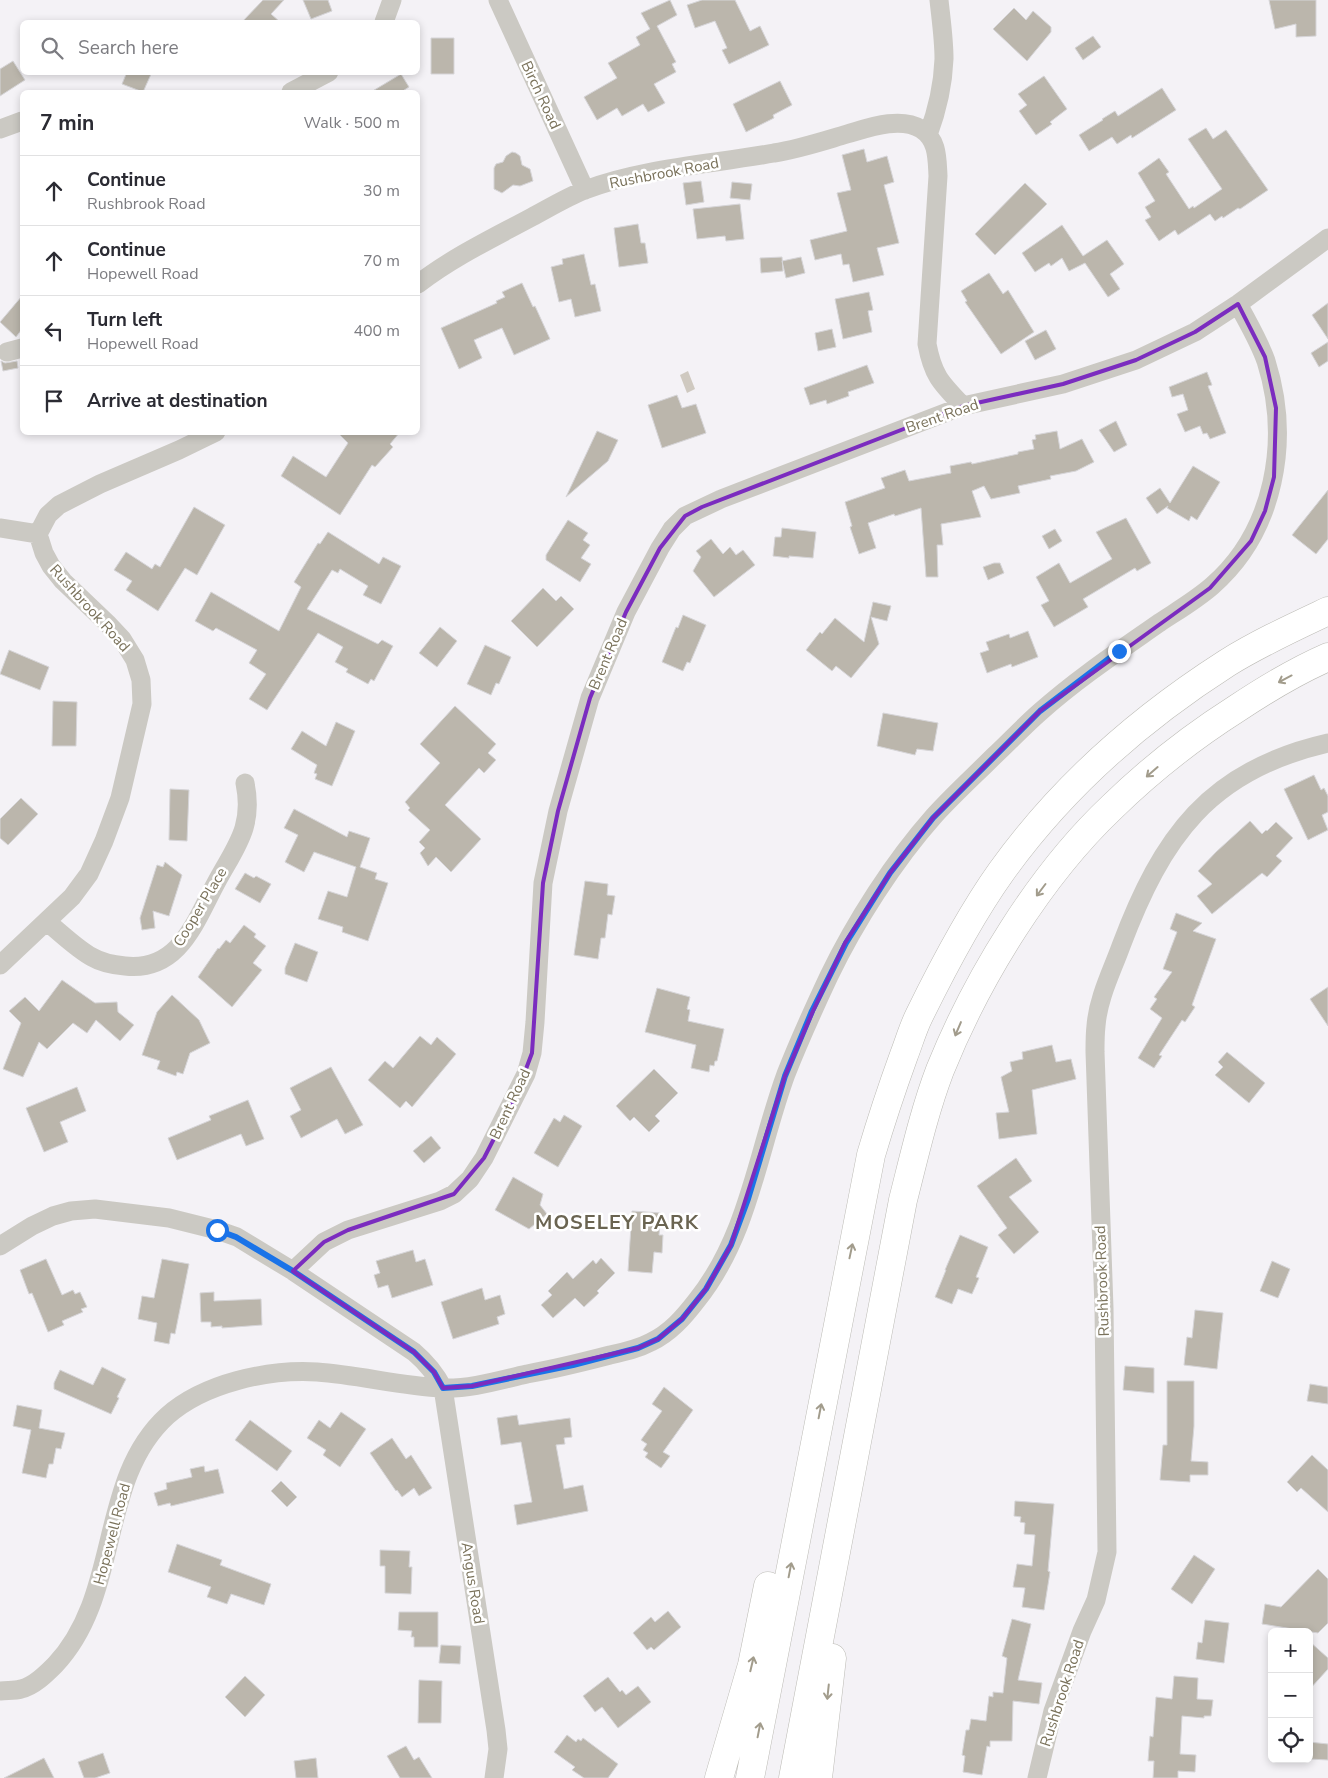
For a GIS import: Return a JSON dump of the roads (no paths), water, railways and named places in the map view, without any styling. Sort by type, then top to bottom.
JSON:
[{"type":"highway","points":[[750,1778],[871,1155],[888,1098],[918,1018],[958,941],[1000,873],[1052,810],[1106,755],[1141,724],[1228,662],[1328,612]]},
{"type":"highway","points":[[793,1778],[903,1200],[922,1126],[940,1071],[961,1023],[995,959],[1036,896],[1071,851],[1112,807],[1161,764],[1208,727],[1266,690],[1328,656]]},
{"type":"highway","points":[[719,1778],[752,1665],[804,1398],[811,1375],[833,1343]]},
{"type":"highway","points":[[818,1778],[854,1452]]},
{"type":"street","points":[[385,20],[392,0]]},
{"type":"street","name":"Birch Road","points":[[498,0],[585,190]]},
{"type":"street","points":[[939,0],[944,58],[940,92],[928,135],[933,141],[937,153],[938,176],[927,344],[935,375],[963,406]]},
{"type":"street","points":[[295,90],[323,75]]},
{"type":"street","points":[[0,129],[20,122]]},
{"type":"street","name":"Rushbrook Road","points":[[420,282],[434,271],[481,244],[585,190],[627,178],[674,168],[776,153],[870,127],[895,124],[912,125],[928,135]]},
{"type":"street","name":"Brent Road","points":[[293,1271],[324,1242],[348,1230],[440,1201],[454,1194],[470,1179],[484,1158],[526,1074],[532,1053],[536,1015],[543,883],[558,811],[590,698],[626,612],[651,564],[672,529],[685,516],[714,502],[963,406],[1063,384],[1136,360],[1195,332],[1238,304],[1328,238]]},
{"type":"street","name":"Hopewell Road","points":[[0,1691],[24,1689],[44,1676],[69,1650],[84,1623],[98,1588],[116,1513],[127,1478],[143,1443],[168,1415],[202,1393],[231,1382],[272,1374],[313,1372],[443,1388],[482,1384],[573,1365],[638,1348],[658,1339],[682,1319],[706,1289],[731,1245],[748,1199],[785,1076],[812,1011],[846,943],[890,873],[933,818],[1040,711],[1119,651],[1210,588],[1230,567],[1250,541],[1265,511],[1274,477],[1277,443],[1276,408],[1272,382],[1265,357],[1238,304]]},
{"type":"street","points":[[0,528],[38,534],[48,515],[59,505],[100,484],[210,435]]},
{"type":"street","name":"Rushbrook Road","points":[[0,965],[72,897],[89,874],[120,798],[142,704],[141,680],[135,660],[122,639],[107,622],[63,581],[51,566],[44,553],[38,534]]},
{"type":"street","name":"Rushbrook Road","points":[[1037,1778],[1053,1711],[1082,1631],[1096,1600],[1107,1552],[1104,1308],[1096,1024],[1101,1000],[1129,925],[1151,875],[1185,824],[1206,801],[1236,780],[1269,762],[1306,748],[1328,743]]},
{"type":"street","name":"Cooper Place","points":[[47,922],[92,957],[112,964],[142,967],[157,963],[173,954],[190,931],[242,834],[248,816],[245,783]]},
{"type":"street","points":[[0,1246],[32,1226],[53,1216],[71,1211],[95,1209],[169,1218],[217,1230],[236,1237],[293,1271],[414,1352],[434,1372],[443,1388]]},
{"type":"street","name":"Angus Road","points":[[443,1388],[496,1730],[498,1749],[494,1778]]},
{"type":"district","name":"MOSELEY PARK","points":[[617,1222]]}]
